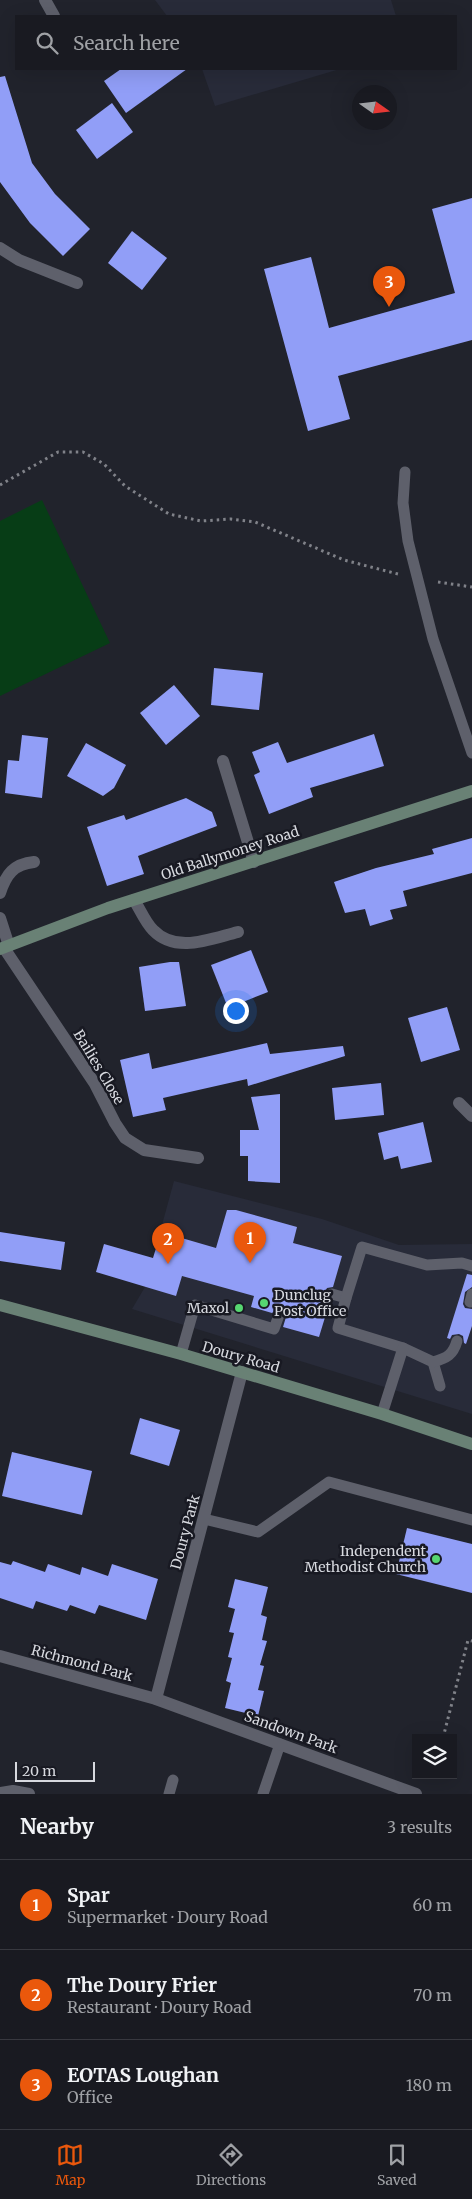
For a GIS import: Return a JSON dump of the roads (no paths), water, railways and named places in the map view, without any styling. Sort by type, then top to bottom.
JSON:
[{"type":"street","points":[[45,0],[53,15]]},
{"type":"street","points":[[0,248],[19,260],[78,283]]},
{"type":"street","points":[[223,761],[254,862]]},
{"type":"street","name":"Old Ballymoney Road","points":[[4,948],[134,900],[472,792]]},
{"type":"street","points":[[0,893],[12,869],[19,864],[34,862]]},
{"type":"street","points":[[134,900],[152,929],[167,942],[192,944],[238,932]]},
{"type":"street","name":"Bailies Close","points":[[0,918],[4,948],[95,1084],[125,1138],[144,1150],[198,1158]]},
{"type":"street","points":[[459,1103],[472,1116]]},
{"type":"street","name":"Doury Road","points":[[0,1305],[181,1354],[382,1414],[472,1444]]},
{"type":"street","name":"Doury Park","points":[[156,1699],[242,1372]]},
{"type":"street","name":"Richmond Park","points":[[0,1656],[156,1699]]},
{"type":"street","name":"Sandown Park","points":[[156,1699],[416,1794]]},
{"type":"street","points":[[0,1793],[13,1790],[29,1794]]},
{"type":"lane","points":[[405,472],[403,503],[408,541],[433,639],[472,753]]},
{"type":"lane","points":[[458,1341],[454,1351],[447,1358],[433,1362],[402,1348],[338,1328],[362,1247],[427,1265],[462,1263],[472,1266]]},
{"type":"lane","points":[[332,1294],[346,1298]]},
{"type":"lane","points":[[181,1354],[195,1305],[274,1329],[279,1315]]},
{"type":"lane","points":[[382,1414],[402,1348]]},
{"type":"lane","points":[[433,1362],[440,1386]]},
{"type":"lane","points":[[204,1519],[258,1532],[328,1482],[472,1520]]},
{"type":"lane","points":[[264,1794],[280,1744]]},
{"type":"lane","points":[[169,1794],[173,1780]]},
{"type":"place","name":"EOTAS Loughan","points":[[389,307]]},
{"type":"place","name":"Spar","points":[[250,1263]]},
{"type":"place","name":"The Doury Frier","points":[[168,1264]]},
{"type":"place","name":"Dunclug Post Office","points":[[264,1303]]},
{"type":"place","name":"Maxol","points":[[239,1308]]},
{"type":"place","name":"Independent Methodist Church","points":[[436,1559]]}]
